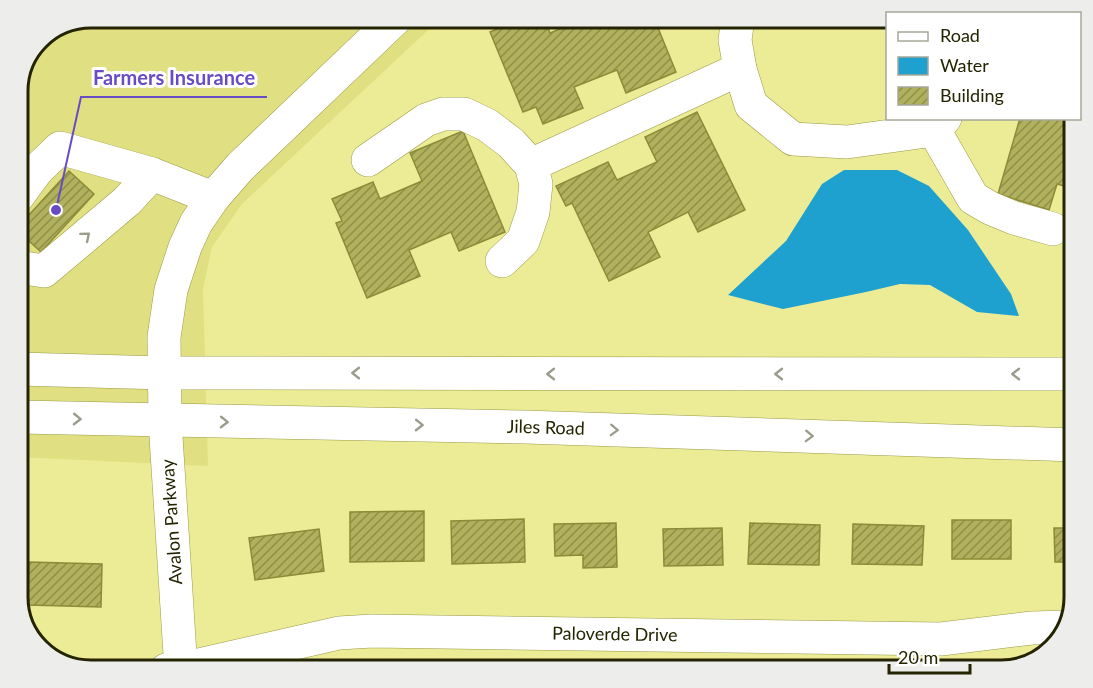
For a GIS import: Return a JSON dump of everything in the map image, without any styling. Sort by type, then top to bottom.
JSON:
[{"type":"street","points":[[164,373],[164,337],[171,290],[185,247],[196,223],[213,198],[240,167],[386,28]]},
{"type":"street","points":[[737,28],[735,40],[740,69],[751,105],[793,140],[848,142],[940,124],[973,198],[1014,218],[1053,229]]},
{"type":"street","points":[[531,165],[740,69]]},
{"type":"street","points":[[368,160],[426,120],[443,114],[464,114],[487,126],[511,143],[531,165],[536,184],[533,212],[523,241],[502,261]]},
{"type":"street","points":[[29,181],[60,148],[152,174],[213,198]]},
{"type":"street","points":[[31,269],[127,201],[152,174]]},
{"type":"street","points":[[29,369],[164,373],[1064,374]]},
{"type":"street","name":"Avalon Parkway","points":[[164,373],[176,660]]},
{"type":"street","name":"Jiles Road","points":[[29,417],[537,427],[1064,445]]},
{"type":"street","name":"Paloverde Drive","points":[[220,660],[339,633],[372,631],[941,639],[1056,627]]},
{"type":"shaded area","points":[[92,28],[430,28],[242,204],[212,247],[203,289],[208,466],[29,458],[29,87],[33,67],[47,47],[57,39],[67,33]]},
{"type":"water","points":[[844,170],[897,170],[929,186],[968,230],[1011,294],[1019,316],[977,312],[930,285],[900,284],[783,309],[728,295],[786,241],[822,184]]},
{"type":"building","points":[[500,28],[548,28],[550,33],[562,28],[658,28],[676,72],[626,93],[617,70],[574,87],[583,108],[543,124],[536,107],[523,112],[490,32]]},
{"type":"building","points":[[697,112],[745,210],[698,232],[688,212],[648,232],[660,257],[609,281],[572,203],[566,206],[556,186],[608,162],[617,180],[657,162],[645,137]]},
{"type":"building","points":[[1019,120],[1064,120],[1064,186],[1057,184],[1049,210],[998,194]]},
{"type":"building","points":[[463,131],[505,232],[459,251],[451,232],[409,250],[420,276],[367,298],[336,223],[342,221],[332,199],[373,182],[380,199],[422,181],[410,153]]},
{"type":"building","points":[[69,171],[94,194],[41,252],[29,241],[29,215]]},
{"type":"building","points":[[424,511],[424,561],[350,562],[350,512]]},
{"type":"building","points":[[524,519],[525,562],[452,564],[451,521]]},
{"type":"building","points":[[952,520],[1011,520],[1011,559],[952,559]]},
{"type":"building","points":[[616,523],[617,567],[583,568],[583,555],[555,556],[554,524]]},
{"type":"building","points":[[750,523],[820,525],[819,565],[748,564]]},
{"type":"building","points":[[853,524],[924,526],[922,565],[852,564]]},
{"type":"building","points":[[722,528],[723,565],[664,566],[663,529]]},
{"type":"building","points":[[1054,528],[1064,528],[1064,562],[1055,562]]},
{"type":"building","points":[[319,529],[324,571],[255,580],[249,538]]},
{"type":"building","points":[[29,562],[102,564],[101,607],[30,605]]},
{"type":"place","name":"Farmers Insurance","points":[[56,210]]}]
